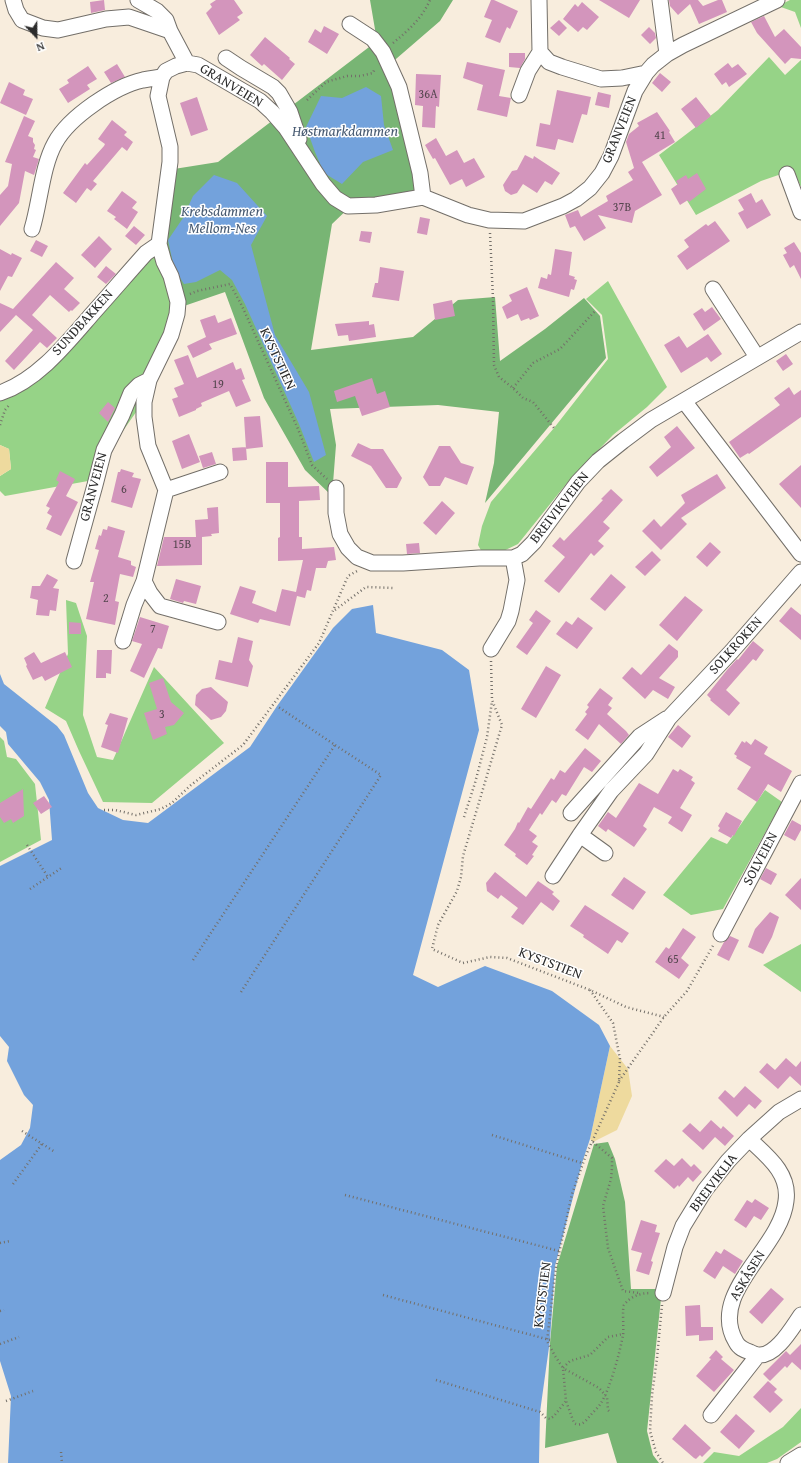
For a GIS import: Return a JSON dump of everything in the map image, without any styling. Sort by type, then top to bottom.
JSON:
[{"type":"street","points":[[13,0],[16,10],[22,20],[43,28],[58,30],[106,19],[129,17],[170,31]]},
{"type":"street","name":"GRANVEIEN","points":[[138,0],[157,11],[166,20],[170,31],[187,63]]},
{"type":"street","points":[[519,95],[528,71],[540,52],[538,0]]},
{"type":"street","points":[[660,0],[667,54]]},
{"type":"street","name":"GRANVEIEN","points":[[166,490],[148,446],[144,417],[144,402],[149,380],[171,335],[177,314],[178,302],[176,291],[164,262],[159,244],[170,162],[170,147],[158,96],[162,77],[166,71],[187,63],[198,65],[260,101],[286,128],[327,189],[335,198],[348,206],[376,205],[424,197],[468,215],[489,220],[524,220],[563,206],[576,199],[590,188],[602,173],[611,156],[635,91],[646,73],[653,65],[667,54],[706,33],[777,0]]},
{"type":"street","points":[[350,24],[373,39],[383,52],[399,87],[420,173],[424,197]]},
{"type":"street","name":"GRANVEIEN","points":[[540,52],[550,62],[601,79],[622,78],[646,73]]},
{"type":"street","points":[[226,58],[273,87],[279,93],[290,112],[299,139],[301,152]]},
{"type":"street","name":"GRANVEIEN","points":[[32,229],[38,211],[48,163],[55,143],[67,125],[95,103],[119,90],[142,80],[162,77]]},
{"type":"street","points":[[787,174],[801,212]]},
{"type":"street","name":"SUNDBAKKEN","points":[[0,393],[23,381],[49,361],[67,343],[146,253],[159,244]]},
{"type":"street","points":[[713,289],[757,357]]},
{"type":"street","name":"BREIVIKVEIEN","points":[[513,558],[522,554],[534,542],[578,482],[598,461],[651,420],[801,332]]},
{"type":"street","name":"GRANVEIEN","points":[[74,561],[104,450],[122,415],[131,393],[139,385],[149,380]]},
{"type":"street","points":[[684,401],[800,551]]},
{"type":"street","points":[[124,641],[134,605],[144,581],[166,490],[220,472]]},
{"type":"street","points":[[336,488],[336,513],[340,534],[348,548],[356,557],[372,563],[402,563],[479,558],[513,558],[517,580],[511,611],[508,621],[491,649]]},
{"type":"street","name":"SOLKROKEN","points":[[553,876],[611,791],[646,754],[669,718],[732,651],[801,572]]},
{"type":"street","points":[[144,581],[150,593],[160,606],[218,622]]},
{"type":"street","name":"SOLKROKEN","points":[[571,813],[640,736],[669,718]]},
{"type":"street","name":"SOLVEIEN","points":[[720,934],[801,783]]},
{"type":"street","points":[[580,835],[605,853]]},
{"type":"street","name":"BREIVIKLIA","points":[[663,1293],[675,1247],[683,1226],[705,1190],[728,1161],[749,1139],[779,1112],[801,1098]]},
{"type":"street","name":"ASKÅSEN","points":[[749,1139],[774,1162],[783,1177],[786,1191],[786,1202],[780,1222],[732,1300],[728,1319],[730,1331],[736,1344],[742,1350],[758,1355]]},
{"type":"street","points":[[711,1415],[758,1355],[768,1354],[776,1348],[801,1315]]},
{"type":"street","points":[[788,1463],[801,1455]]},
{"type":"path","points":[[307,100],[326,82],[347,76],[360,76],[373,73],[383,52],[412,27],[425,11],[430,0]]},
{"type":"path","points":[[489,220],[493,299],[494,365],[499,377],[523,398],[533,402],[554,428]]},
{"type":"path","name":"KYSTSTIEN","points":[[178,302],[197,290],[230,284],[242,306],[295,422],[312,465],[336,488]]},
{"type":"path","points":[[513,388],[533,363],[560,349],[596,310]]},
{"type":"path","points":[[104,810],[115,810],[136,815],[161,809],[172,803],[191,785],[243,745],[319,643],[348,576],[372,563]]},
{"type":"path","points":[[334,610],[366,586],[394,588]]},
{"type":"path","name":"KYSTSTIEN","points":[[491,649],[492,700],[502,725],[464,856],[457,891],[438,925],[432,949],[463,963],[490,957],[507,958],[590,990],[613,1023],[620,1059],[619,1082],[586,1155],[572,1194],[556,1267],[548,1341],[563,1368]]},
{"type":"path","points":[[464,817],[475,783],[486,737],[492,700]]},
{"type":"path","points":[[242,992],[381,775],[277,706]]},
{"type":"path","points":[[193,960],[335,745]]},
{"type":"path","points":[[27,845],[48,877]]},
{"type":"path","points":[[30,889],[63,867]]},
{"type":"path","points":[[619,1082],[664,1017],[687,991],[720,934]]},
{"type":"path","points":[[590,990],[626,1006],[664,1017]]},
{"type":"path","points":[[22,1131],[55,1152]]},
{"type":"path","points":[[492,1135],[582,1163]]},
{"type":"path","points":[[593,1142],[612,1158],[611,1179],[603,1206],[608,1248],[623,1291],[663,1293],[652,1395],[650,1431],[656,1452],[664,1463]]},
{"type":"path","points":[[13,1184],[42,1144]]},
{"type":"path","points":[[345,1195],[559,1251]]},
{"type":"path","points":[[0,1243],[10,1241]]},
{"type":"path","points":[[563,1368],[566,1401],[574,1423],[577,1425],[581,1424],[601,1403],[605,1395],[620,1351],[624,1323],[622,1308],[640,1293]]},
{"type":"path","points":[[383,1295],[550,1340]]},
{"type":"path","points":[[0,1311],[4,1310]]},
{"type":"path","points":[[563,1368],[570,1361],[590,1355],[608,1337],[623,1334]]},
{"type":"path","points":[[0,1344],[19,1337]]},
{"type":"path","points":[[563,1368],[599,1388],[607,1396],[609,1411]]},
{"type":"path","points":[[436,1380],[540,1412],[546,1418],[554,1416],[566,1401]]},
{"type":"path","points":[[6,1401],[32,1391]]},
{"type":"path","points":[[61,1452],[62,1463]]},
{"type":"green space","points":[[370,0],[453,0],[440,21],[389,65],[429,206],[366,206],[354,203],[332,224],[311,350],[413,337],[458,300],[495,297],[500,361],[545,329],[584,298],[600,316],[606,358],[485,503],[494,463],[499,412],[438,405],[330,409],[336,445],[332,496],[305,470],[264,398],[225,292],[184,306],[163,241],[174,169],[218,162],[377,41]]},
{"type":"green space","points":[[790,0],[801,0],[801,28],[795,12],[778,6]]},
{"type":"green space","points":[[769,57],[785,75],[801,60],[801,187],[793,170],[761,181],[696,215],[659,155],[718,110]]},
{"type":"green space","points":[[157,239],[184,306],[148,395],[88,481],[5,496],[0,491],[0,476],[11,469],[9,449],[0,445],[0,389],[21,382]]},
{"type":"green space","points":[[608,281],[667,387],[647,407],[613,435],[571,478],[518,544],[495,555],[483,554],[478,545],[482,526],[491,502],[554,428],[608,359],[602,315],[586,299]]},
{"type":"green space","points":[[66,600],[76,603],[87,636],[83,715],[97,757],[113,760],[154,667],[224,743],[152,803],[103,802],[66,721],[45,708],[68,654]]},
{"type":"green space","points":[[0,737],[4,741],[7,757],[16,759],[35,784],[41,840],[0,862]]},
{"type":"green space","points":[[765,790],[782,802],[723,909],[691,915],[663,895],[711,837],[727,844]]},
{"type":"green space","points":[[801,944],[801,992],[763,965]]},
{"type":"green space","points":[[608,1142],[615,1159],[625,1202],[631,1289],[662,1289],[647,1431],[653,1455],[659,1463],[617,1463],[608,1433],[545,1448],[550,1343],[557,1266],[594,1144]]},
{"type":"green space","points":[[801,1408],[801,1442],[777,1459],[767,1463],[703,1463],[714,1452],[739,1456],[783,1427]]},
{"type":"sand","points":[[0,445],[9,449],[11,469],[0,476]]},
{"type":"sand","points":[[610,1046],[628,1069],[632,1096],[617,1130],[593,1142],[590,1139]]},
{"type":"water","name":"Høstmarkdammen","points":[[366,87],[381,96],[384,125],[393,150],[363,162],[342,184],[324,173],[306,127],[321,96],[342,98]]},
{"type":"water","name":"Krebsdammen Mellom-Nes","points":[[214,175],[237,183],[267,216],[251,245],[275,335],[309,392],[326,455],[314,462],[299,424],[245,304],[232,280],[220,270],[196,282],[184,284],[174,268],[168,240],[183,218],[193,196]]},
{"type":"water","points":[[373,605],[376,633],[442,650],[469,670],[479,730],[413,975],[438,987],[485,966],[552,991],[599,1025],[610,1046],[590,1139],[582,1163],[555,1266],[550,1340],[540,1412],[539,1463],[8,1463],[11,1396],[0,1361],[0,1160],[21,1145],[30,1128],[33,1105],[24,1095],[7,1061],[9,1047],[0,1036],[0,866],[52,840],[49,800],[40,782],[8,744],[6,732],[0,726],[0,674],[4,684],[57,726],[64,735],[88,793],[98,808],[123,820],[148,823],[250,747],[277,706],[333,628],[352,609]]},
{"type":"building","points":[[104,0],[105,10],[91,13],[90,2]]},
{"type":"building","points":[[216,0],[234,0],[243,13],[237,17],[240,20],[219,35],[206,13],[212,7],[210,4]]},
{"type":"building","points":[[491,0],[518,11],[510,29],[507,27],[500,43],[485,37],[492,20],[484,17]]},
{"type":"building","points":[[599,0],[640,0],[629,18]]},
{"type":"building","points":[[669,0],[698,0],[703,6],[718,0],[722,0],[727,12],[699,24],[690,4],[678,15],[670,6]]},
{"type":"building","points":[[582,2],[599,17],[587,30],[583,27],[578,32],[563,19],[575,4],[578,7]]},
{"type":"building","points":[[764,16],[775,37],[784,29],[801,47],[801,59],[791,58],[785,64],[757,33],[751,22]]},
{"type":"building","points":[[559,20],[567,28],[559,36],[550,28]]},
{"type":"building","points":[[324,26],[339,34],[327,54],[308,42],[315,29],[321,33]]},
{"type":"building","points":[[649,27],[655,33],[656,38],[650,44],[641,35]]},
{"type":"building","points":[[265,37],[295,64],[282,80],[264,64],[262,66],[250,55]]},
{"type":"building","points":[[509,53],[525,53],[525,59],[520,68],[509,67]]},
{"type":"building","points":[[467,62],[505,70],[499,96],[511,98],[507,117],[477,110],[483,85],[463,78]]},
{"type":"building","points":[[728,63],[732,68],[738,64],[747,74],[729,87],[726,82],[722,85],[714,74]]},
{"type":"building","points":[[117,64],[125,77],[111,83],[104,72]]},
{"type":"building","points":[[88,66],[97,79],[87,85],[90,89],[68,103],[59,89],[69,83],[67,80]]},
{"type":"building","points":[[660,73],[671,82],[662,92],[652,83]]},
{"type":"building","points":[[416,74],[441,75],[439,107],[436,106],[435,128],[422,127],[423,106],[415,105]]},
{"type":"building","points":[[9,82],[25,90],[23,95],[33,99],[26,115],[0,103]]},
{"type":"building","points":[[557,90],[591,97],[587,115],[582,114],[573,143],[558,139],[555,150],[536,146],[540,123],[550,125]]},
{"type":"building","points":[[598,92],[611,95],[609,108],[595,105]]},
{"type":"building","points":[[197,97],[208,130],[191,136],[180,103]]},
{"type":"building","points":[[696,97],[711,116],[696,128],[681,109]]},
{"type":"building","points":[[657,112],[670,131],[669,132],[675,142],[642,162],[662,195],[635,211],[632,223],[598,215],[606,228],[584,241],[575,226],[570,228],[565,215],[578,210],[581,217],[608,201],[606,196],[633,180],[628,172],[634,168],[626,142],[629,134],[639,126],[637,123]]},
{"type":"building","points":[[24,116],[35,121],[28,136],[33,138],[35,145],[34,149],[36,150],[33,157],[39,159],[34,175],[25,171],[19,203],[0,226],[0,195],[8,186],[12,164],[5,162]]},
{"type":"building","points":[[112,120],[127,132],[124,135],[133,142],[127,151],[122,147],[93,181],[97,184],[91,191],[87,188],[76,203],[63,193],[85,163],[87,165],[104,146],[105,144],[98,139]]},
{"type":"building","points":[[436,138],[446,156],[457,150],[464,163],[474,158],[485,177],[466,187],[462,179],[450,185],[435,158],[433,159],[425,145]]},
{"type":"building","points":[[525,155],[533,159],[534,156],[560,173],[552,185],[545,181],[537,193],[523,184],[517,193],[511,195],[505,191],[503,185],[512,171],[517,170]]},
{"type":"building","points":[[697,173],[706,189],[689,202],[688,200],[680,205],[671,189],[678,184],[676,181],[686,175],[688,179]]},
{"type":"building","points":[[122,191],[137,202],[132,208],[138,212],[127,229],[114,219],[116,217],[107,211]]},
{"type":"building","points":[[751,193],[756,203],[762,199],[771,215],[747,229],[738,213],[744,210],[738,200]]},
{"type":"building","points":[[420,217],[430,219],[427,235],[417,233]]},
{"type":"building","points":[[715,221],[730,241],[687,270],[677,256],[689,247],[684,240],[706,224],[708,226]]},
{"type":"building","points":[[134,226],[145,235],[136,245],[125,236]]},
{"type":"building","points":[[361,231],[372,232],[370,243],[359,241]]},
{"type":"building","points":[[99,236],[112,249],[95,268],[81,255]]},
{"type":"building","points":[[36,240],[48,246],[42,257],[30,251]]},
{"type":"building","points":[[794,242],[801,253],[801,279],[794,265],[790,268],[783,255],[787,253],[784,248]]},
{"type":"building","points":[[0,249],[11,255],[12,253],[22,258],[12,277],[8,276],[0,291]]},
{"type":"building","points":[[555,249],[572,252],[569,275],[575,277],[574,279],[577,280],[574,290],[571,289],[569,297],[538,288],[541,277],[547,279],[548,274],[551,275]]},
{"type":"building","points":[[56,262],[74,278],[64,289],[80,303],[69,312],[50,295],[32,315],[57,338],[47,348],[40,342],[14,370],[5,361],[33,330],[16,315],[0,332],[0,303],[13,309]]},
{"type":"building","points":[[106,266],[116,274],[106,284],[97,277]]},
{"type":"building","points":[[380,267],[404,271],[399,301],[372,297],[375,283],[378,283]]},
{"type":"building","points":[[527,287],[539,316],[530,320],[529,318],[521,321],[518,314],[507,319],[502,307],[512,301],[509,295]]},
{"type":"building","points":[[452,300],[455,316],[435,320],[433,304]]},
{"type":"building","points":[[712,307],[721,319],[704,331],[693,314],[702,308],[705,312]]},
{"type":"building","points":[[215,315],[218,323],[231,318],[237,334],[209,344],[212,349],[193,358],[187,346],[206,337],[200,320]]},
{"type":"building","points":[[369,321],[369,325],[374,324],[376,337],[349,341],[348,335],[338,336],[335,324]]},
{"type":"building","points":[[708,334],[722,354],[711,362],[707,357],[681,373],[664,345],[679,336],[687,348]]},
{"type":"building","points":[[786,354],[793,364],[783,371],[776,361]]},
{"type":"building","points":[[188,355],[197,378],[233,362],[236,370],[241,368],[245,379],[242,380],[251,401],[236,407],[229,391],[201,403],[202,406],[196,410],[179,417],[172,399],[178,397],[174,388],[184,384],[174,360]]},
{"type":"building","points":[[372,378],[377,394],[385,391],[390,407],[362,416],[355,396],[337,402],[334,391]]},
{"type":"building","points":[[789,387],[794,395],[801,390],[801,417],[749,454],[748,453],[740,458],[729,442],[780,405],[774,398]]},
{"type":"building","points":[[108,402],[115,408],[108,422],[99,413]]},
{"type":"building","points":[[260,416],[263,447],[246,449],[244,417]]},
{"type":"building","points":[[677,426],[695,448],[657,477],[649,467],[671,447],[664,437]]},
{"type":"building","points":[[189,434],[200,462],[182,469],[172,441]]},
{"type":"building","points":[[358,443],[371,449],[383,449],[402,478],[397,488],[386,488],[371,466],[351,456]]},
{"type":"building","points":[[439,446],[450,446],[461,463],[474,467],[467,485],[445,477],[440,486],[429,486],[423,477]]},
{"type":"building","points":[[246,447],[247,460],[233,461],[232,448]]},
{"type":"building","points":[[212,452],[216,464],[203,468],[199,456]]},
{"type":"building","points":[[266,462],[288,462],[288,487],[319,486],[320,500],[299,501],[299,537],[302,537],[302,549],[334,547],[336,560],[328,561],[326,568],[316,568],[311,591],[307,590],[305,598],[297,596],[290,626],[260,619],[258,623],[230,614],[240,586],[256,591],[252,603],[276,612],[282,589],[296,592],[303,560],[278,561],[280,503],[266,503]]},
{"type":"building","points":[[801,465],[801,508],[779,484]]},
{"type":"building","points":[[121,469],[134,473],[132,477],[141,479],[132,508],[111,502],[118,472],[120,472]]},
{"type":"building","points":[[60,471],[75,479],[66,496],[78,502],[61,536],[46,529],[52,516],[47,513],[50,508],[46,506],[59,482],[56,480]]},
{"type":"building","points":[[717,474],[726,488],[681,518],[687,524],[661,550],[642,531],[654,519],[661,527],[685,503],[681,495]]},
{"type":"building","points":[[611,489],[623,500],[603,522],[610,528],[598,541],[604,546],[594,556],[591,553],[559,593],[544,581],[565,557],[552,546],[560,537],[564,541],[603,500],[601,499]]},
{"type":"building","points":[[442,501],[455,513],[436,535],[423,523]]},
{"type":"building","points":[[218,507],[219,533],[211,534],[212,536],[202,537],[202,565],[157,566],[164,537],[196,537],[195,520],[208,519],[207,508]]},
{"type":"building","points":[[108,526],[125,531],[118,557],[131,561],[131,565],[136,567],[133,577],[120,574],[115,601],[119,602],[115,625],[86,619],[94,582],[90,582],[99,550],[95,549],[99,535],[101,536],[103,529],[107,530]]},
{"type":"building","points":[[710,542],[721,552],[707,567],[696,557]]},
{"type":"building","points":[[419,543],[420,553],[407,554],[406,544]]},
{"type":"building","points":[[652,551],[661,560],[645,576],[635,567]]},
{"type":"building","points":[[47,574],[58,580],[53,588],[59,589],[56,611],[50,610],[49,616],[36,615],[38,600],[30,598],[32,586],[40,586]]},
{"type":"building","points":[[611,574],[626,587],[605,611],[590,599]]},
{"type":"building","points":[[176,579],[201,586],[196,604],[184,601],[183,603],[170,599]]},
{"type":"building","points":[[685,596],[703,610],[677,641],[659,625]]},
{"type":"building","points":[[791,607],[801,615],[801,640],[779,621]]},
{"type":"building","points":[[536,610],[551,621],[527,655],[516,647],[533,623],[529,620]]},
{"type":"building","points":[[140,617],[169,626],[162,649],[158,648],[144,678],[130,671],[142,644],[132,641]]},
{"type":"building","points":[[578,617],[593,628],[577,649],[556,634],[566,621],[572,625]]},
{"type":"building","points":[[69,622],[81,623],[81,634],[69,634]]},
{"type":"building","points":[[238,637],[253,641],[249,660],[253,666],[248,687],[215,679],[219,660],[232,663]]},
{"type":"building","points":[[753,641],[764,650],[756,661],[753,659],[726,690],[740,703],[729,716],[710,700],[711,699],[707,695]]},
{"type":"building","points":[[669,644],[678,651],[678,657],[659,678],[675,687],[668,699],[653,690],[645,699],[622,678],[632,667],[641,675]]},
{"type":"building","points":[[97,650],[112,650],[111,674],[106,673],[106,678],[96,678]]},
{"type":"building","points":[[34,652],[41,663],[65,652],[72,667],[45,681],[42,676],[33,680],[24,658]]},
{"type":"building","points":[[546,666],[561,675],[536,718],[521,709]]},
{"type":"building","points":[[163,678],[171,702],[184,713],[174,725],[165,727],[167,734],[153,740],[144,713],[157,709],[149,683]]},
{"type":"building","points":[[211,687],[228,702],[226,711],[221,717],[211,720],[195,705],[196,695],[202,689]]},
{"type":"building","points":[[600,688],[613,698],[608,705],[612,708],[607,714],[629,735],[621,744],[599,724],[588,740],[575,730],[587,714],[585,712],[589,707],[587,705]]},
{"type":"building","points":[[110,713],[128,718],[118,753],[101,747],[108,725],[105,724]]},
{"type":"building","points":[[678,725],[691,736],[682,748],[668,737]]},
{"type":"building","points":[[755,739],[768,747],[764,754],[792,771],[781,792],[768,784],[757,802],[737,789],[751,767],[736,758],[737,756],[734,754],[742,741],[745,743],[746,741],[751,745]]},
{"type":"building","points":[[585,748],[601,761],[592,772],[584,767],[566,796],[562,794],[556,803],[552,800],[542,815],[540,813],[529,830],[537,836],[532,842],[538,846],[532,855],[534,856],[527,865],[504,845],[528,807],[531,809],[551,778],[554,780],[560,770],[565,773]]},
{"type":"building","points":[[673,769],[678,772],[680,769],[693,777],[691,780],[695,783],[680,808],[692,815],[682,832],[668,823],[672,817],[654,807],[643,826],[647,829],[634,847],[608,829],[606,832],[598,826],[608,812],[616,818],[639,783],[658,794]]},
{"type":"building","points":[[23,789],[24,816],[13,823],[11,819],[4,823],[0,817],[0,803]]},
{"type":"building","points":[[44,796],[52,807],[41,814],[33,803]]},
{"type":"building","points":[[726,812],[742,821],[734,836],[733,835],[731,838],[718,831],[720,828],[718,826]]},
{"type":"building","points":[[792,820],[801,825],[801,830],[795,841],[784,835]]},
{"type":"building","points":[[766,868],[777,874],[771,885],[760,879]]},
{"type":"building","points":[[495,872],[526,897],[538,881],[554,892],[552,894],[560,901],[553,911],[541,902],[523,925],[511,917],[518,908],[501,895],[498,899],[487,891],[486,883]]},
{"type":"building","points":[[624,877],[646,892],[633,910],[611,895]]},
{"type":"building","points":[[801,878],[801,910],[785,895]]},
{"type":"building","points":[[585,905],[629,933],[622,943],[617,940],[608,954],[570,926]]},
{"type":"building","points":[[770,912],[779,917],[772,937],[763,954],[748,947],[755,929]]},
{"type":"building","points":[[683,928],[696,937],[681,958],[689,965],[679,979],[655,962],[666,947],[669,949]]},
{"type":"building","points":[[730,936],[739,940],[729,961],[717,955],[724,942]]},
{"type":"building","points":[[786,1058],[796,1067],[801,1061],[801,1086],[790,1076],[778,1089],[759,1072],[767,1063],[775,1070]]},
{"type":"building","points":[[745,1086],[762,1101],[755,1109],[749,1104],[737,1117],[718,1098],[725,1090],[734,1098]]},
{"type":"building","points":[[711,1120],[721,1129],[723,1126],[734,1136],[725,1146],[715,1137],[703,1150],[682,1131],[690,1123],[700,1132]]},
{"type":"building","points":[[682,1158],[691,1167],[694,1164],[702,1172],[693,1182],[688,1177],[679,1187],[678,1185],[674,1189],[654,1171],[666,1159],[674,1166]]},
{"type":"building","points":[[755,1199],[769,1208],[761,1220],[754,1216],[746,1228],[734,1220],[747,1200],[752,1203]]},
{"type":"building","points":[[641,1220],[657,1225],[655,1232],[660,1233],[651,1261],[653,1262],[649,1275],[636,1271],[642,1253],[631,1250]]},
{"type":"building","points":[[724,1249],[743,1261],[735,1274],[723,1266],[715,1279],[703,1271],[716,1251],[721,1254]]},
{"type":"building","points":[[771,1288],[784,1299],[762,1324],[749,1312]]},
{"type":"building","points":[[700,1305],[701,1327],[713,1327],[713,1340],[699,1341],[699,1335],[686,1336],[685,1306]]},
{"type":"building","points":[[801,1344],[801,1370],[792,1362],[787,1368],[785,1366],[770,1381],[763,1374],[786,1351],[790,1355]]},
{"type":"building","points":[[716,1350],[723,1357],[721,1359],[734,1370],[714,1392],[696,1376],[711,1359],[709,1358]]},
{"type":"building","points":[[768,1381],[777,1389],[774,1392],[783,1400],[770,1413],[753,1397]]},
{"type":"building","points":[[736,1414],[755,1431],[739,1449],[720,1432]]},
{"type":"building","points":[[685,1424],[711,1448],[702,1457],[700,1455],[696,1459],[694,1458],[672,1439]]}]
